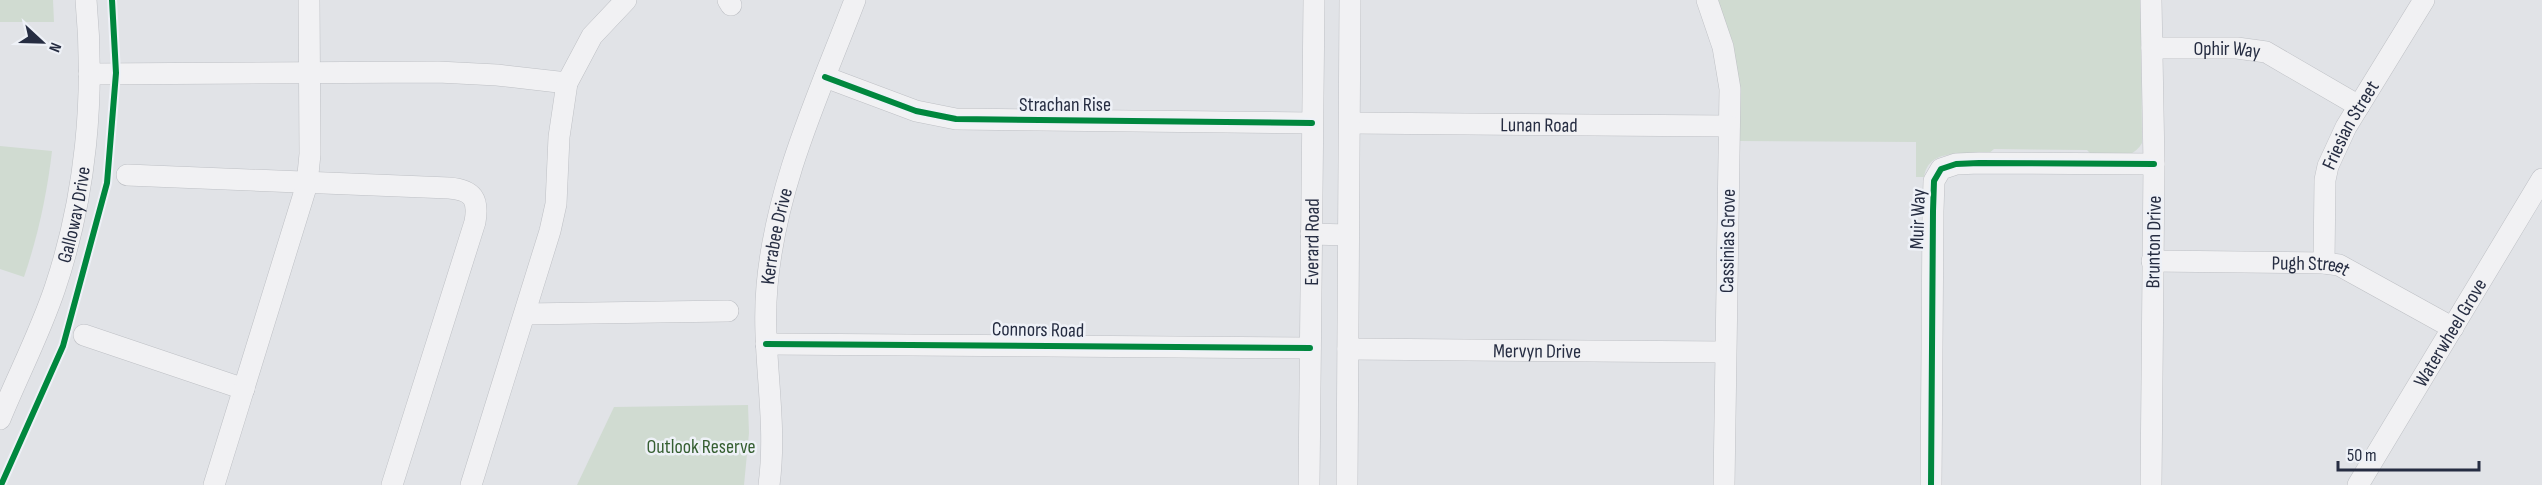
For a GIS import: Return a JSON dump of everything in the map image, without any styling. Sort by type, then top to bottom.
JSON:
[{"type":"street","name":"Galloway Drive","points":[[0,419],[54,291],[66,253],[82,178],[89,74],[86,0]]},
{"type":"street","points":[[214,485],[307,184],[310,154],[309,0]]},
{"type":"street","points":[[471,485],[550,231],[559,179],[559,137],[567,83],[592,36],[626,0]]},
{"type":"street","name":"Kerrabee Drive","points":[[769,485],[773,429],[766,344],[767,286],[775,229],[794,154],[855,0]]},
{"type":"street","name":"Everard Road","points":[[1309,485],[1314,0]]},
{"type":"street","name":"Everard Road","points":[[1347,485],[1350,0]]},
{"type":"street","name":"Cassinias Grove","points":[[1707,0],[1728,66],[1724,485]]},
{"type":"street","name":"Brunton Drive","points":[[2151,0],[2154,164],[2151,485]]},
{"type":"street","name":"Friesian Street","points":[[2324,263],[2325,180],[2334,149],[2424,0]]},
{"type":"street","name":"Ophir Way","points":[[2152,48],[2237,48],[2266,52],[2359,106]]},
{"type":"street","points":[[89,74],[438,72],[497,75],[567,83]]},
{"type":"street","name":"Strachan Rise","points":[[825,77],[916,111],[956,119],[1312,123]]},
{"type":"street","name":"Lunan Road","points":[[1350,123],[1728,126]]},
{"type":"street","name":"Muir Way","points":[[1931,485],[1933,211],[1934,181],[1941,169],[1956,164],[1979,163],[2154,164]]},
{"type":"street","points":[[127,175],[460,189],[470,193],[477,205],[475,222],[392,485]]},
{"type":"street","name":"Waterwheel Grove","points":[[2358,485],[2542,179]]},
{"type":"street","points":[[1311,234],[1348,235]]},
{"type":"street","name":"Pugh Street","points":[[2152,261],[2339,265],[2453,328]]},
{"type":"street","points":[[525,314],[728,311]]},
{"type":"street","points":[[84,335],[244,389]]},
{"type":"street","name":"Connors Road","points":[[766,344],[1310,348]]},
{"type":"street","name":"Mervyn Drive","points":[[1348,349],[1725,352]]},
{"type":"green space","points":[[0,0],[53,0],[54,22],[0,22]]},
{"type":"green space","points":[[1718,0],[2141,0],[2142,143],[2133,153],[2120,156],[2093,156],[2087,150],[1994,149],[1987,155],[1949,155],[1933,161],[1927,167],[1924,177],[1916,177],[1916,142],[1738,141],[1734,50]]},
{"type":"green space","points":[[0,146],[52,151],[41,215],[24,277],[0,269]]},
{"type":"green space","name":"Outlook Reserve","points":[[748,405],[749,433],[744,485],[577,485],[614,407]]},
{"type":"cycle path","points":[[1,485],[63,346],[107,183],[116,73],[112,0]]},
{"type":"cycle path","points":[[825,77],[916,111],[956,119],[1312,123]]},
{"type":"cycle path","points":[[1931,485],[1933,211],[1934,181],[1941,169],[1956,164],[1979,163],[2154,164]]},
{"type":"cycle path","points":[[766,344],[1310,348]]}]
